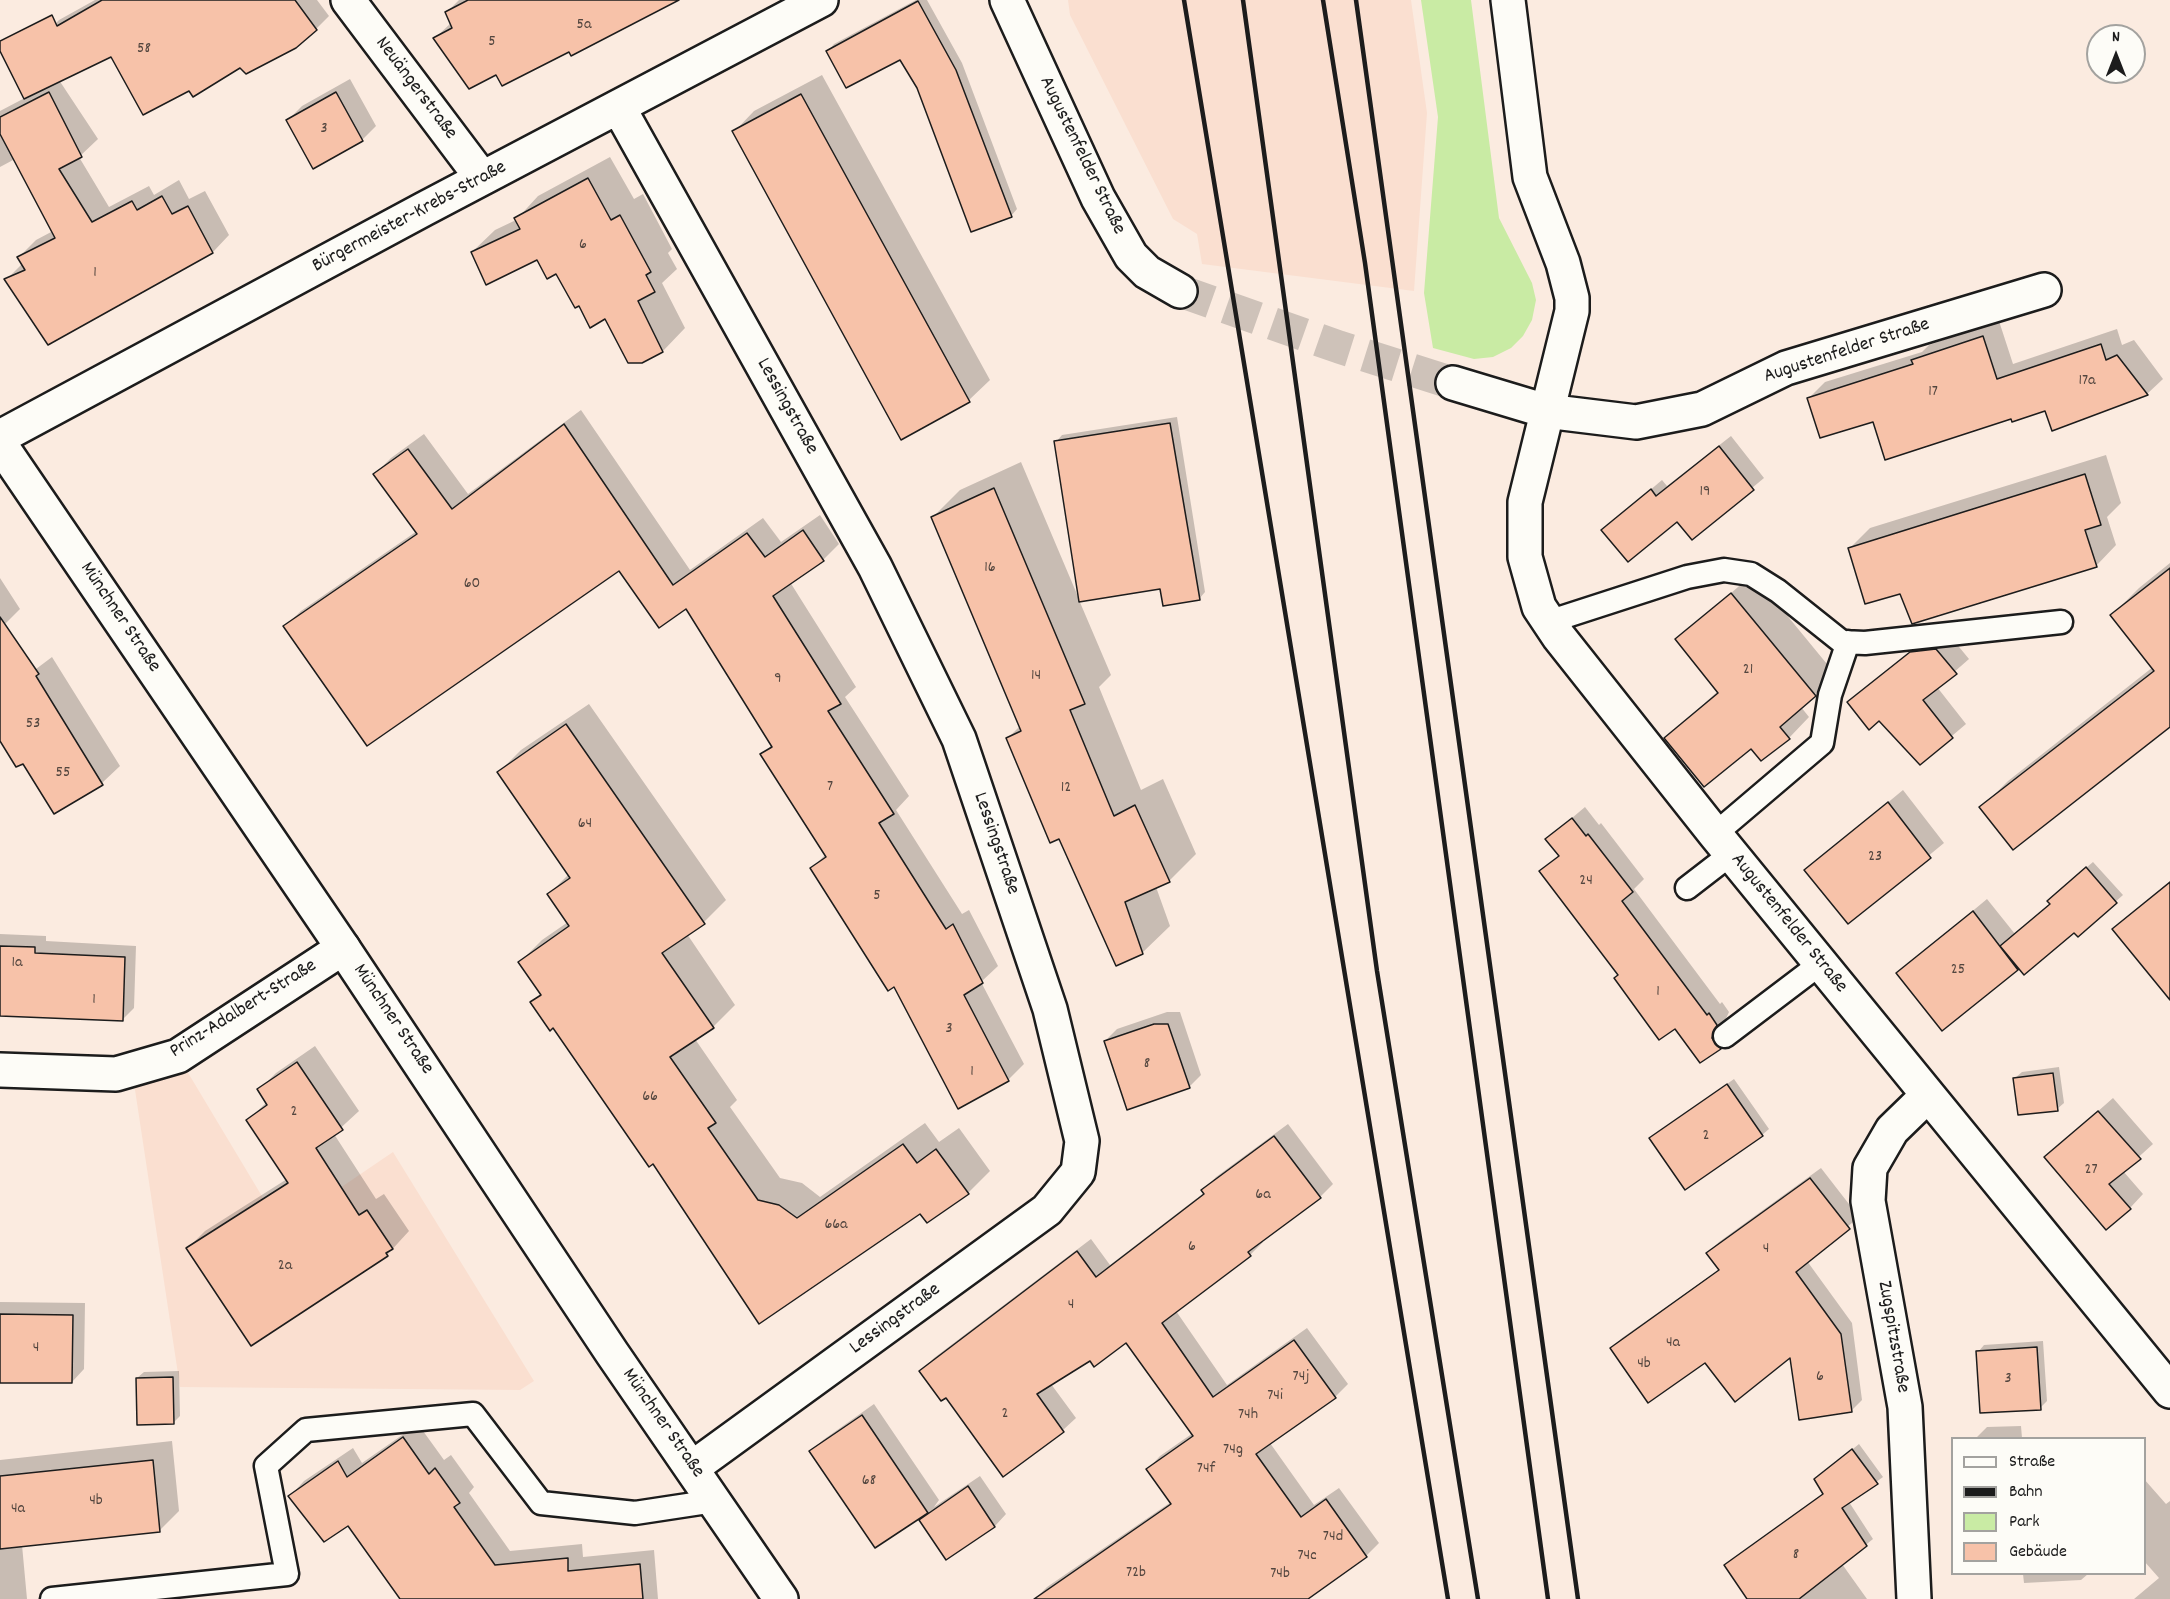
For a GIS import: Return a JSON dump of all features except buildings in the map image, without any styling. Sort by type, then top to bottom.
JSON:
[{"type":"street","name":"Neuängerstraße","points":[[348,0],[482,178]]},
{"type":"street","name":"Bürgermeister-Krebs-Straße","points":[[0,437],[482,178],[821,0]]},
{"type":"street","name":"Augustenfelder Straße","points":[[1007,0],[1098,198],[1131,256],[1147,272],[1180,291]]},
{"type":"street","points":[[1508,0],[1530,177],[1563,263],[1572,298],[1572,311],[1546,411]]},
{"type":"street","name":"Lessingstraße","points":[[619,108],[874,567],[958,739],[1050,1009],[1082,1141],[1078,1172],[1047,1210],[692,1468]]},
{"type":"street","name":"Augustenfelder Straße","points":[[1454,383],[1546,411],[1636,422],[1702,409],[1786,368],[2044,290]]},
{"type":"street","name":"Augustenfelder Straße","points":[[1546,411],[1523,525],[1525,556],[1531,583],[1548,622],[1820,964],[2170,1391]]},
{"type":"street","name":"Münchner Straße","points":[[0,444],[343,948],[781,1599]]},
{"type":"street","name":"Prinz-Adalbert-Straße","points":[[0,1070],[117,1074],[178,1056],[343,948]]},
{"type":"street","name":"Zugspitzstraße","points":[[1914,1599],[1905,1407],[1869,1202],[1870,1168],[1892,1130],[1927,1096]]},
{"type":"lane","points":[[1548,622],[1687,577],[1724,570],[1751,574],[1778,591],[1842,642],[1865,643],[2061,622]]},
{"type":"lane","points":[[1687,888],[1723,844],[1822,743],[1830,695],[1848,642]]},
{"type":"lane","points":[[1725,1036],[1820,964]]},
{"type":"lane","points":[[52,1599],[287,1574],[266,1466],[306,1430],[473,1414],[541,1503],[635,1512],[714,1502]]},
{"type":"shaded area","points":[[1068,0],[1411,0],[1427,113],[1414,291],[1202,264],[1197,234],[1173,219],[1070,15]]},
{"type":"shaded area","points":[[178,1056],[281,1228],[393,1152],[534,1381],[520,1390],[180,1387],[132,1070]]},
{"type":"green space","points":[[1421,0],[1471,0],[1499,218],[1532,283],[1536,300],[1532,320],[1523,336],[1511,348],[1493,357],[1474,359],[1433,348],[1424,293],[1438,117]]},
{"type":"tunnel","points":[[1180,291],[1339,347],[1453,383]]},
{"type":"railway","points":[[1184,0],[1448,1599]]},
{"type":"railway","points":[[1243,0],[1377,971],[1478,1599]]},
{"type":"railway","points":[[1323,0],[1365,263],[1548,1599]]},
{"type":"railway","points":[[1356,0],[1578,1599]]}]
